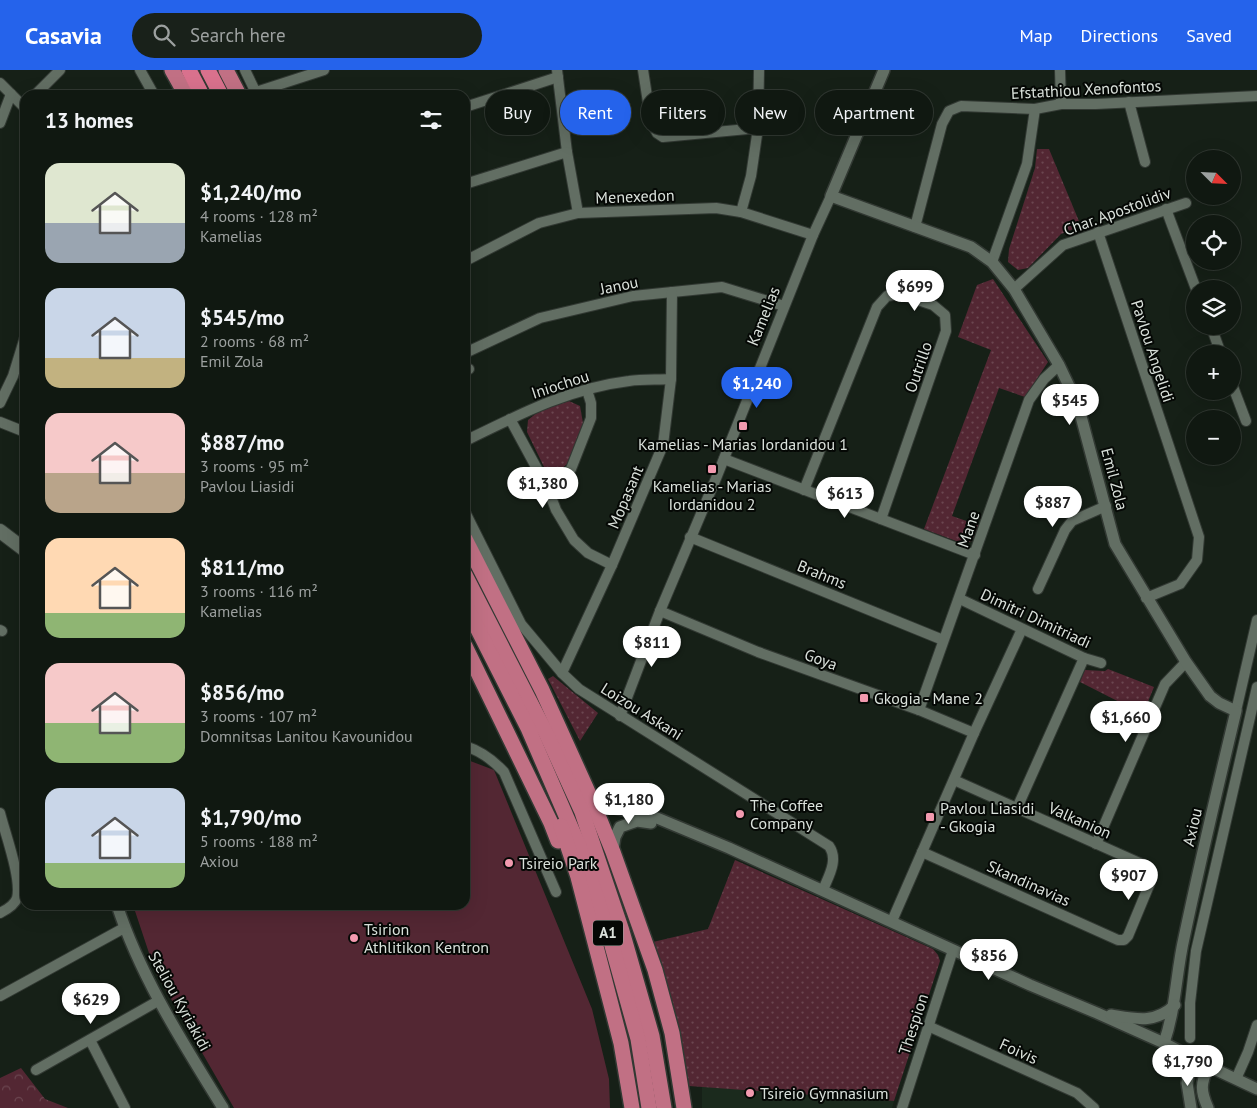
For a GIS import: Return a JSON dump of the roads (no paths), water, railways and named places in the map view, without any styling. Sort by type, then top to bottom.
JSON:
[{"type":"highway","points":[[172,70],[192,90]]},
{"type":"highway","points":[[184,70],[194,90]]},
{"type":"highway","points":[[189,70],[195,90]]},
{"type":"highway","points":[[208,70],[219,90]]},
{"type":"highway","points":[[213,70],[220,90]]},
{"type":"highway","points":[[226,70],[236,90]]},
{"type":"highway","points":[[470,549],[542,690],[600,841],[654,970]]},
{"type":"highway","name":"A1","points":[[470,585],[545,731],[588,807],[652,1036],[664,1108]]},
{"type":"highway","name":"A1","points":[[470,614],[528,728],[579,846],[609,935],[638,1039],[649,1108]]},
{"type":"highway","points":[[470,656],[551,824],[592,936]]},
{"type":"highway","points":[[543,765],[578,877],[592,936],[622,1043],[632,1108]]},
{"type":"highway","points":[[588,807],[613,852],[654,970],[672,1033],[684,1108]]},
{"type":"main road","points":[[3,533],[20,538]]},
{"type":"main road","points":[[3,533],[20,546]]},
{"type":"street","points":[[40,90],[60,70]]},
{"type":"street","points":[[140,70],[151,90]]},
{"type":"street","points":[[245,70],[254,90]]},
{"type":"street","points":[[267,90],[324,70]]},
{"type":"street","points":[[643,70],[651,122],[656,133],[664,137],[735,130]]},
{"type":"street","points":[[759,70],[759,90]]},
{"type":"street","name":"Kamelias","points":[[620,716],[660,611],[724,459],[813,235],[884,70]]},
{"type":"street","points":[[1060,70],[1061,104]]},
{"type":"street","points":[[470,104],[557,73],[567,152],[578,214]]},
{"type":"street","points":[[0,83],[20,102]]},
{"type":"street","points":[[0,123],[11,94]]},
{"type":"street","name":"Efstathiou Xenofontos","points":[[915,228],[942,124],[949,111],[961,106],[1035,109],[1061,104],[1257,96]]},
{"type":"street","points":[[1129,102],[1145,162]]},
{"type":"street","points":[[992,262],[1027,164],[1035,109]]},
{"type":"street","points":[[742,212],[751,176],[757,135]]},
{"type":"street","points":[[470,182],[567,152]]},
{"type":"street","name":"Emil Zola","points":[[831,196],[971,248],[992,262],[1014,289],[1059,365],[1078,404],[1115,544],[1146,598],[1186,662],[1210,696],[1218,703],[1236,711]]},
{"type":"street","name":"Char. Apostolidiv","points":[[1014,289],[1063,245],[1186,203]]},
{"type":"street","name":"Menexedon","points":[[470,258],[539,223],[578,214],[716,208],[742,212],[813,235]]},
{"type":"street","points":[[1166,209],[1193,280]]},
{"type":"street","name":"Pavlou Angelidi","points":[[1098,232],[1199,537],[1197,560],[1180,584],[1146,598]]},
{"type":"street","name":"Janou","points":[[470,351],[540,318],[633,296],[722,287],[784,306]]},
{"type":"street","name":"Mopasant","points":[[562,673],[612,565],[663,445],[671,379],[672,292]]},
{"type":"street","name":"Outrillo","points":[[804,490],[877,308],[887,296],[900,294],[933,305],[945,315],[946,331],[880,519]]},
{"type":"street","points":[[0,403],[13,376],[20,353]]},
{"type":"street","name":"Mane","points":[[919,710],[943,640],[960,599],[1029,400],[1044,379],[1059,365]]},
{"type":"street","name":"Iniochou","points":[[470,438],[547,402],[588,390],[630,380],[671,379]]},
{"type":"street","points":[[548,489],[561,480],[571,468],[591,418],[591,403],[588,390]]},
{"type":"street","points":[[1238,400],[1246,421]]},
{"type":"street","points":[[510,419],[548,489],[556,510],[574,540],[588,553],[612,565]]},
{"type":"street","points":[[0,422],[20,430]]},
{"type":"street","points":[[724,459],[974,555]]},
{"type":"street","points":[[1038,589],[1072,521],[1106,506]]},
{"type":"street","name":"Loizou Askani","points":[[470,522],[521,624],[562,673],[579,689],[620,716],[830,846],[834,858],[833,866],[823,890]]},
{"type":"street","name":"Brahms","points":[[690,537],[943,640]]},
{"type":"street","name":"Dimitri Dimitriadi","points":[[960,599],[1084,658],[1101,663]]},
{"type":"street","name":"Goya","points":[[660,611],[758,652],[919,710],[974,733]]},
{"type":"street","name":"Axiou","points":[[1164,1043],[1174,1004],[1182,946],[1257,620]]},
{"type":"street","points":[[892,922],[974,733],[1022,629]]},
{"type":"street","points":[[1017,808],[1084,658]]},
{"type":"street","points":[[1096,844],[1165,684],[1186,662]]},
{"type":"street","name":"Axiou","points":[[1190,1038],[1190,1004],[1196,951],[1257,686]]},
{"type":"street","points":[[470,748],[496,763],[504,772],[556,892]]},
{"type":"street","name":"Valkanion","points":[[954,780],[1144,865],[1152,872],[1128,936],[1124,940]]},
{"type":"street","points":[[588,807],[657,818],[672,826],[729,848],[1030,985],[1164,1043],[1257,1089]]},
{"type":"street","points":[[0,813],[19,885],[17,900],[0,913]]},
{"type":"street","points":[[613,852],[615,837],[620,828],[629,823],[637,821],[672,826]]},
{"type":"street","points":[[1204,850],[1218,854]]},
{"type":"street","name":"Skandinavias","points":[[922,852],[1118,940],[1124,940]]},
{"type":"street","name":"Steliou Kyriakidi","points":[[119,910],[124,928],[158,1001],[223,1108]]},
{"type":"street","points":[[0,996],[124,928]]},
{"type":"street","name":"Thespion","points":[[902,1108],[953,950]]},
{"type":"street","points":[[36,1070],[158,1001]]},
{"type":"street","points":[[1097,1013],[1148,1018],[1162,1015],[1174,1004]]},
{"type":"street","name":"Foivis","points":[[928,1026],[1077,1093],[1091,1107]]},
{"type":"street","points":[[1236,1079],[1257,1026]]},
{"type":"street","points":[[90,1040],[125,1108]]},
{"type":"street","points":[[1191,1108],[1187,1082],[1192,1058]]},
{"type":"street","points":[[1208,1066],[1202,1081],[1202,1096],[1208,1108]]},
{"type":"place","name":"Kamelias - Marias Iordanidou 1","points":[[743,426]]},
{"type":"place","name":"Kamelias - Marias Iordanidou 2","points":[[712,469]]},
{"type":"place","name":"Gkogia - Mane 2","points":[[864,698]]},
{"type":"place","name":"The Coffee Company","points":[[740,814]]},
{"type":"place","name":"Pavlou Liasidi - Gkogia","points":[[930,817]]},
{"type":"place","name":"Tsireio Park","points":[[509,863]]},
{"type":"place","name":"Tsirion Athlitikon Kentron","points":[[354,938]]},
{"type":"place","name":"Tsireio Gymnasium","points":[[750,1093]]}]
